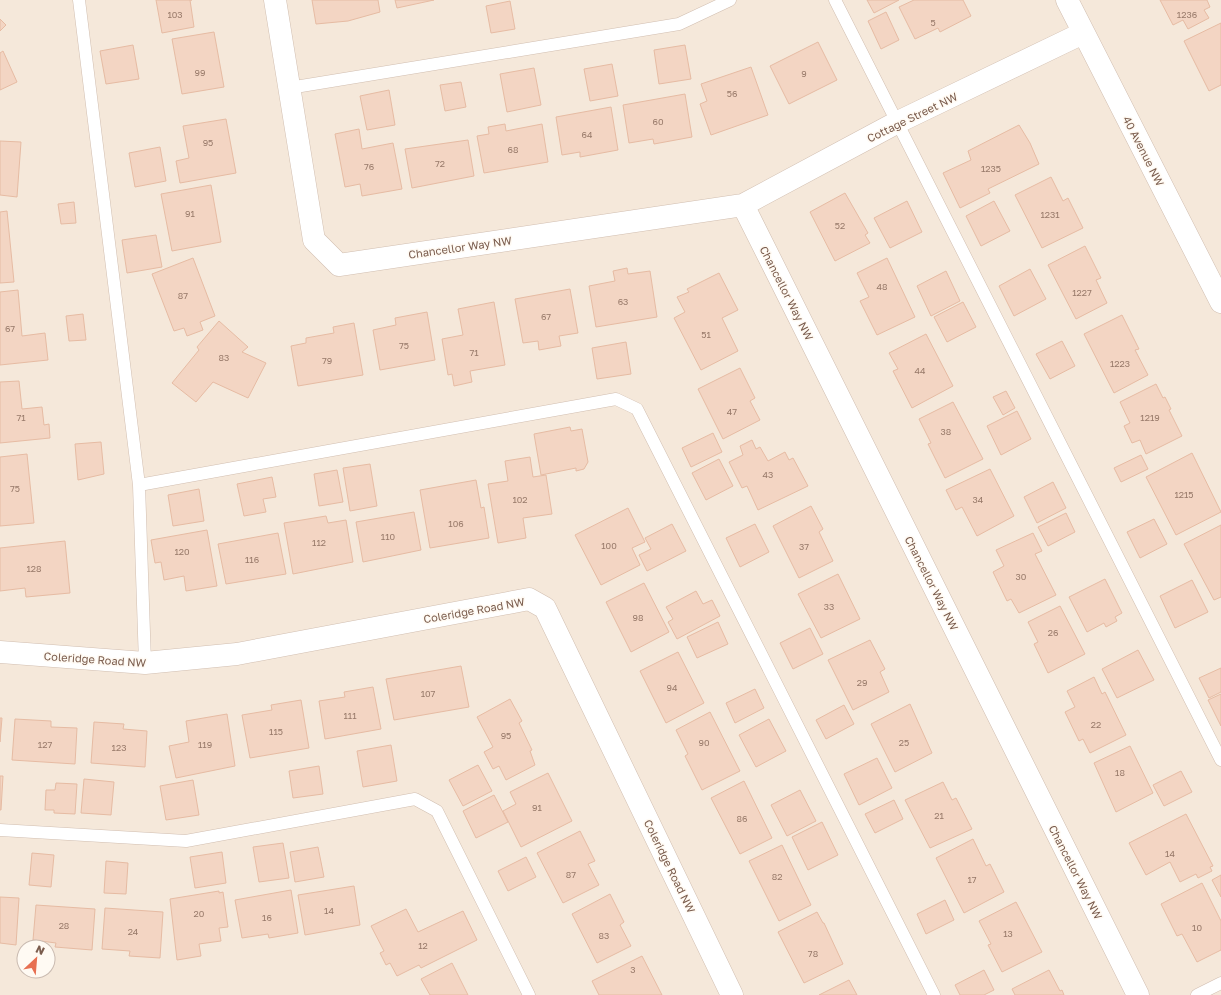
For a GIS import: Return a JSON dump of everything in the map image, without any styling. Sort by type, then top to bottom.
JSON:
[{"type":"street","name":"Chancellor Way NW","points":[[275,0],[314,240],[339,265],[743,205],[1138,995]]},
{"type":"street","name":"40 Avenue NW","points":[[1067,0],[1221,302]]},
{"type":"street","name":"Cottage Street NW","points":[[743,205],[896,123],[1083,33]]},
{"type":"street","name":"Coleridge Road NW","points":[[0,652],[146,663],[237,654],[528,599],[545,608],[732,995]]},
{"type":"lane","points":[[80,0],[139,485],[146,663]]},
{"type":"lane","points":[[289,88],[679,24],[730,0]]},
{"type":"lane","points":[[835,0],[896,123],[1221,760]]},
{"type":"lane","points":[[139,485],[616,399],[637,409],[934,995]]},
{"type":"lane","points":[[0,830],[186,841],[415,799],[437,811],[529,995]]},
{"type":"lane","points":[[1198,995],[1221,983]]},
{"type":"shaded area","points":[[0,0],[1221,0],[1221,995],[0,995]]},
{"type":"building","points":[[156,0],[190,0],[194,27],[162,33]]},
{"type":"building","points":[[312,0],[378,0],[380,12],[348,21],[316,24]]},
{"type":"building","points":[[395,0],[434,0],[397,8]]},
{"type":"building","points":[[867,0],[899,0],[874,13]]},
{"type":"building","points":[[914,0],[963,0],[971,16],[940,32],[938,28],[915,39],[899,7]]},
{"type":"building","points":[[1160,0],[1207,0],[1210,7],[1204,10],[1209,18],[1188,29],[1183,20],[1173,25]]},
{"type":"building","points":[[510,1],[515,29],[491,33],[486,6]]},
{"type":"building","points":[[886,12],[899,40],[881,49],[868,21]]},
{"type":"building","points":[[0,19],[6,25],[0,31]]},
{"type":"building","points":[[1221,23],[1221,85],[1209,91],[1184,41]]},
{"type":"building","points":[[214,32],[224,87],[182,94],[172,39]]},
{"type":"building","points":[[818,42],[837,80],[789,104],[770,66]]},
{"type":"building","points":[[133,45],[139,79],[106,84],[100,51]]},
{"type":"building","points":[[685,45],[691,79],[659,84],[654,50]]},
{"type":"building","points":[[3,51],[17,82],[0,90],[0,53]]},
{"type":"building","points":[[612,64],[618,96],[590,101],[584,69]]},
{"type":"building","points":[[751,67],[768,115],[711,135],[700,104],[707,101],[701,84]]},
{"type":"building","points":[[534,68],[541,105],[507,112],[500,74]]},
{"type":"building","points":[[461,82],[466,107],[445,111],[440,85]]},
{"type":"building","points":[[389,90],[395,125],[367,130],[360,96]]},
{"type":"building","points":[[685,94],[692,137],[654,144],[653,139],[629,143],[623,105]]},
{"type":"building","points":[[611,107],[618,150],[580,157],[580,152],[562,155],[556,117]]},
{"type":"building","points":[[226,119],[236,173],[180,183],[176,161],[189,158],[183,126]]},
{"type":"building","points":[[505,124],[506,131],[542,124],[548,162],[484,173],[477,136],[489,134],[488,127]]},
{"type":"building","points":[[1019,125],[1030,143],[1039,164],[988,189],[990,193],[960,208],[943,173],[971,160],[968,151]]},
{"type":"building","points":[[359,129],[362,149],[393,143],[402,189],[362,196],[360,184],[345,187],[335,134]]},
{"type":"building","points":[[468,140],[474,176],[412,188],[405,149]]},
{"type":"building","points":[[0,141],[21,142],[17,197],[0,195]]},
{"type":"building","points":[[160,147],[166,181],[135,187],[129,153]]},
{"type":"building","points":[[1051,177],[1063,201],[1068,198],[1083,228],[1042,248],[1015,195]]},
{"type":"building","points":[[211,185],[221,242],[172,251],[161,194]]},
{"type":"building","points":[[845,193],[868,233],[865,235],[870,243],[835,261],[810,212]]},
{"type":"building","points":[[907,201],[922,232],[890,248],[874,218]]},
{"type":"building","points":[[994,201],[1010,231],[981,246],[966,216]]},
{"type":"building","points":[[74,202],[76,223],[61,224],[58,204]]},
{"type":"building","points":[[7,211],[14,282],[0,283],[0,212]]},
{"type":"building","points":[[156,235],[162,267],[127,273],[122,240]]},
{"type":"building","points":[[1085,246],[1101,278],[1096,280],[1107,303],[1076,319],[1048,265]]},
{"type":"building","points":[[193,258],[215,316],[200,322],[203,330],[187,336],[184,328],[174,331],[152,274]]},
{"type":"building","points":[[887,258],[915,317],[877,335],[860,301],[869,297],[857,273]]},
{"type":"building","points":[[627,268],[628,274],[650,271],[657,317],[596,327],[589,286],[615,281],[613,271]]},
{"type":"building","points":[[1030,269],[1046,299],[1014,316],[999,286]]},
{"type":"building","points":[[946,271],[960,301],[931,316],[917,286]]},
{"type":"building","points":[[719,273],[738,310],[722,318],[738,351],[701,370],[674,318],[685,312],[677,297],[689,292],[687,289]]},
{"type":"building","points":[[570,289],[578,333],[559,336],[561,346],[539,350],[538,341],[523,343],[515,299]]},
{"type":"building","points":[[18,290],[22,336],[45,333],[48,360],[0,365],[0,292]]},
{"type":"building","points":[[494,302],[505,365],[470,371],[472,382],[454,386],[452,374],[448,375],[442,339],[463,335],[458,309]]},
{"type":"building","points":[[963,302],[976,327],[947,342],[934,317]]},
{"type":"building","points":[[427,312],[435,360],[380,370],[373,330],[396,325],[395,318]]},
{"type":"building","points":[[83,314],[86,340],[69,341],[66,316]]},
{"type":"building","points":[[1122,315],[1139,349],[1135,350],[1148,375],[1114,393],[1084,334]]},
{"type":"building","points":[[219,321],[248,347],[242,352],[266,363],[248,398],[213,382],[196,402],[172,383],[199,350],[197,347]]},
{"type":"building","points":[[354,323],[363,375],[298,386],[291,346],[306,343],[306,338],[334,333],[333,327]]},
{"type":"building","points":[[926,334],[953,386],[912,408],[893,371],[898,369],[889,353]]},
{"type":"building","points":[[1062,341],[1075,366],[1050,379],[1036,354]]},
{"type":"building","points":[[626,342],[631,374],[597,379],[592,348]]},
{"type":"building","points":[[740,368],[755,398],[750,401],[760,420],[723,439],[698,389]]},
{"type":"building","points":[[19,381],[22,409],[42,407],[44,425],[49,424],[50,438],[0,443],[0,382]]},
{"type":"building","points":[[1156,384],[1163,398],[1165,397],[1171,409],[1169,410],[1182,436],[1146,454],[1140,440],[1132,443],[1124,426],[1130,423],[1120,402]]},
{"type":"building","points":[[1006,391],[1015,408],[1003,415],[993,397]]},
{"type":"building","points":[[953,402],[983,459],[945,478],[928,444],[931,443],[919,419]]},
{"type":"building","points":[[1017,411],[1031,439],[1001,455],[987,426]]},
{"type":"building","points":[[570,427],[571,431],[582,429],[588,462],[584,469],[576,471],[576,468],[541,475],[534,434]]},
{"type":"building","points":[[713,433],[722,452],[691,467],[682,448]]},
{"type":"building","points":[[752,440],[756,449],[760,447],[768,461],[785,452],[789,460],[793,458],[808,486],[758,510],[747,486],[742,488],[729,462],[743,455],[740,446]]},
{"type":"building","points":[[101,442],[104,474],[78,480],[75,444]]},
{"type":"building","points":[[1192,453],[1221,512],[1176,535],[1146,477]]},
{"type":"building","points":[[27,454],[34,523],[0,526],[0,457]]},
{"type":"building","points":[[1141,455],[1148,469],[1121,482],[1114,468]]},
{"type":"building","points":[[530,457],[533,477],[546,475],[552,514],[523,518],[526,538],[498,543],[488,484],[508,481],[505,461]]},
{"type":"building","points":[[719,459],[733,486],[706,500],[692,473]]},
{"type":"building","points":[[370,464],[377,506],[350,511],[343,468]]},
{"type":"building","points":[[990,469],[1014,516],[977,536],[962,507],[956,510],[946,490]]},
{"type":"building","points":[[337,470],[343,502],[319,506],[314,474]]},
{"type":"building","points":[[272,477],[276,497],[263,499],[266,512],[244,516],[237,484]]},
{"type":"building","points":[[476,480],[481,508],[484,507],[489,538],[430,548],[420,490]]},
{"type":"building","points":[[1053,482],[1066,508],[1037,523],[1024,497]]},
{"type":"building","points":[[199,489],[204,521],[173,526],[168,495]]},
{"type":"building","points":[[811,506],[823,529],[819,532],[833,561],[799,578],[773,526]]},
{"type":"building","points":[[628,508],[645,542],[632,548],[640,565],[601,585],[575,535]]},
{"type":"building","points":[[414,512],[421,550],[363,562],[356,522]]},
{"type":"building","points":[[1066,513],[1075,532],[1048,546],[1038,527]]},
{"type":"building","points":[[326,516],[328,523],[346,520],[353,562],[293,574],[284,523]]},
{"type":"building","points":[[1154,519],[1167,544],[1140,558],[1127,532]]},
{"type":"building","points":[[672,524],[686,551],[647,571],[639,555],[651,549],[645,538]]},
{"type":"building","points":[[755,524],[769,552],[740,567],[726,538]]},
{"type":"building","points":[[1221,525],[1221,597],[1214,600],[1184,544]]},
{"type":"building","points":[[207,530],[217,586],[186,591],[184,576],[164,580],[161,562],[155,563],[151,540]]},
{"type":"building","points":[[278,533],[286,574],[226,584],[218,544]]},
{"type":"building","points":[[1033,533],[1042,551],[1035,554],[1056,595],[1019,613],[1011,599],[1007,601],[993,572],[1004,566],[996,550]]},
{"type":"building","points":[[65,541],[70,593],[26,597],[25,588],[0,591],[0,548]]},
{"type":"building","points":[[838,574],[860,619],[821,638],[798,594]]},
{"type":"building","points":[[1105,579],[1122,613],[1115,617],[1117,621],[1106,627],[1104,623],[1087,632],[1069,597]]},
{"type":"building","points":[[1192,580],[1208,612],[1175,628],[1160,596]]},
{"type":"building","points":[[644,583],[669,632],[631,652],[606,602]]},
{"type":"building","points":[[696,591],[703,604],[712,600],[720,616],[677,639],[668,622],[673,619],[666,607]]},
{"type":"building","points":[[1060,606],[1085,654],[1048,673],[1034,644],[1038,642],[1028,622]]},
{"type":"building","points":[[718,622],[728,644],[697,658],[687,637]]},
{"type":"building","points":[[810,628],[823,654],[793,669],[780,643]]},
{"type":"building","points":[[870,640],[885,669],[880,672],[889,692],[853,710],[828,660]]},
{"type":"building","points":[[1138,650],[1154,680],[1117,698],[1102,669]]},
{"type":"building","points":[[678,652],[704,703],[666,723],[640,671]]},
{"type":"building","points":[[461,666],[469,707],[394,720],[386,679]]},
{"type":"building","points":[[1221,668],[1221,692],[1209,698],[1199,678]]},
{"type":"building","points":[[1094,677],[1102,694],[1105,692],[1126,735],[1090,753],[1083,739],[1079,741],[1065,712],[1075,707],[1067,691]]},
{"type":"building","points":[[373,687],[381,729],[325,739],[319,701],[345,697],[344,692]]},
{"type":"building","points":[[755,689],[764,708],[735,723],[726,703]]},
{"type":"building","points":[[1221,694],[1221,726],[1208,700]]},
{"type":"building","points":[[510,699],[522,721],[519,723],[532,750],[530,751],[535,765],[506,780],[499,766],[493,769],[484,752],[493,747],[477,717]]},
{"type":"building","points":[[301,700],[309,748],[250,758],[242,715],[272,710],[271,705]]},
{"type":"building","points":[[910,704],[932,753],[895,772],[871,724]]},
{"type":"building","points":[[844,705],[854,724],[826,739],[816,720]]},
{"type":"building","points":[[710,712],[740,771],[702,790],[685,756],[688,754],[676,730]]},
{"type":"building","points":[[227,714],[235,766],[176,778],[169,746],[189,742],[186,721]]},
{"type":"building","points":[[0,718],[2,718],[0,742]]},
{"type":"building","points":[[15,719],[51,721],[51,727],[77,728],[75,764],[12,760]]},
{"type":"building","points":[[769,719],[786,751],[756,767],[739,735]]},
{"type":"building","points":[[94,722],[124,724],[123,729],[147,731],[145,767],[91,763]]},
{"type":"building","points":[[391,745],[397,781],[363,787],[357,751]]},
{"type":"building","points":[[1130,746],[1153,793],[1116,812],[1094,763]]},
{"type":"building","points":[[877,758],[892,788],[859,805],[844,774]]},
{"type":"building","points":[[478,765],[492,791],[463,806],[449,780]]},
{"type":"building","points":[[319,766],[323,794],[293,798],[289,771]]},
{"type":"building","points":[[1181,771],[1192,792],[1164,806],[1153,785]]},
{"type":"building","points":[[548,773],[572,821],[521,847],[503,811],[516,804],[510,792]]},
{"type":"building","points":[[0,776],[3,776],[1,810],[0,810]]},
{"type":"building","points":[[84,779],[114,782],[111,815],[81,813]]},
{"type":"building","points":[[193,780],[199,815],[166,820],[160,786]]},
{"type":"building","points":[[744,781],[772,838],[740,854],[711,798]]},
{"type":"building","points":[[943,782],[952,800],[956,798],[972,829],[930,848],[905,800]]},
{"type":"building","points":[[56,783],[77,784],[75,814],[54,813],[54,810],[45,810],[46,790],[55,790]]},
{"type":"building","points":[[800,790],[816,821],[787,836],[771,805]]},
{"type":"building","points":[[494,795],[508,822],[476,838],[463,811]]},
{"type":"building","points":[[894,800],[903,819],[875,833],[865,814]]},
{"type":"building","points":[[1186,814],[1213,866],[1210,867],[1212,871],[1198,878],[1196,874],[1180,882],[1170,862],[1146,875],[1129,843]]},
{"type":"building","points":[[822,822],[838,855],[808,870],[792,837]]},
{"type":"building","points":[[580,831],[595,861],[588,864],[599,885],[563,903],[537,853]]},
{"type":"building","points":[[973,839],[986,866],[990,864],[1004,892],[964,913],[936,858]]},
{"type":"building","points":[[283,843],[289,878],[259,882],[253,847]]},
{"type":"building","points":[[782,845],[811,905],[779,921],[749,861]]},
{"type":"building","points":[[318,847],[324,877],[295,882],[290,852]]},
{"type":"building","points":[[222,852],[226,883],[195,888],[190,857]]},
{"type":"building","points":[[32,853],[54,855],[51,887],[29,885]]},
{"type":"building","points":[[526,857],[536,877],[508,891],[498,871]]},
{"type":"building","points":[[106,861],[128,863],[126,894],[104,893]]},
{"type":"building","points":[[1221,875],[1221,897],[1212,880]]},
{"type":"building","points":[[1202,883],[1221,921],[1221,950],[1197,962],[1182,934],[1177,936],[1161,904]]},
{"type":"building","points":[[354,886],[360,925],[305,935],[298,895]]},
{"type":"building","points":[[291,890],[298,933],[269,938],[268,934],[242,938],[235,900]]},
{"type":"building","points":[[219,891],[219,893],[223,892],[228,927],[219,928],[221,941],[199,944],[201,956],[177,960],[170,899]]},
{"type":"building","points":[[610,894],[624,922],[620,925],[631,946],[597,963],[572,914]]},
{"type":"building","points":[[0,897],[19,898],[16,945],[0,943]]},
{"type":"building","points":[[945,900],[954,920],[926,934],[917,914]]},
{"type":"building","points":[[1016,902],[1042,952],[1002,972],[988,945],[991,944],[979,921]]},
{"type":"building","points":[[36,905],[95,909],[92,950],[56,947],[56,939],[33,939]]},
{"type":"building","points":[[105,908],[163,912],[160,958],[129,956],[130,951],[102,949]]},
{"type":"building","points":[[406,909],[418,932],[463,911],[477,940],[421,968],[419,965],[397,976],[390,963],[386,965],[380,953],[384,951],[371,926]]},
{"type":"building","points":[[817,912],[824,923],[843,964],[804,983],[778,932]]},
{"type":"building","points":[[642,956],[662,995],[599,995],[592,981]]},
{"type":"building","points":[[452,963],[468,995],[430,995],[421,979]]},
{"type":"building","points":[[984,970],[994,990],[984,995],[960,995],[955,985]]},
{"type":"building","points":[[1049,970],[1060,991],[1062,990],[1064,995],[1015,995],[1012,989]]},
{"type":"building","points":[[849,980],[857,995],[819,995]]}]
